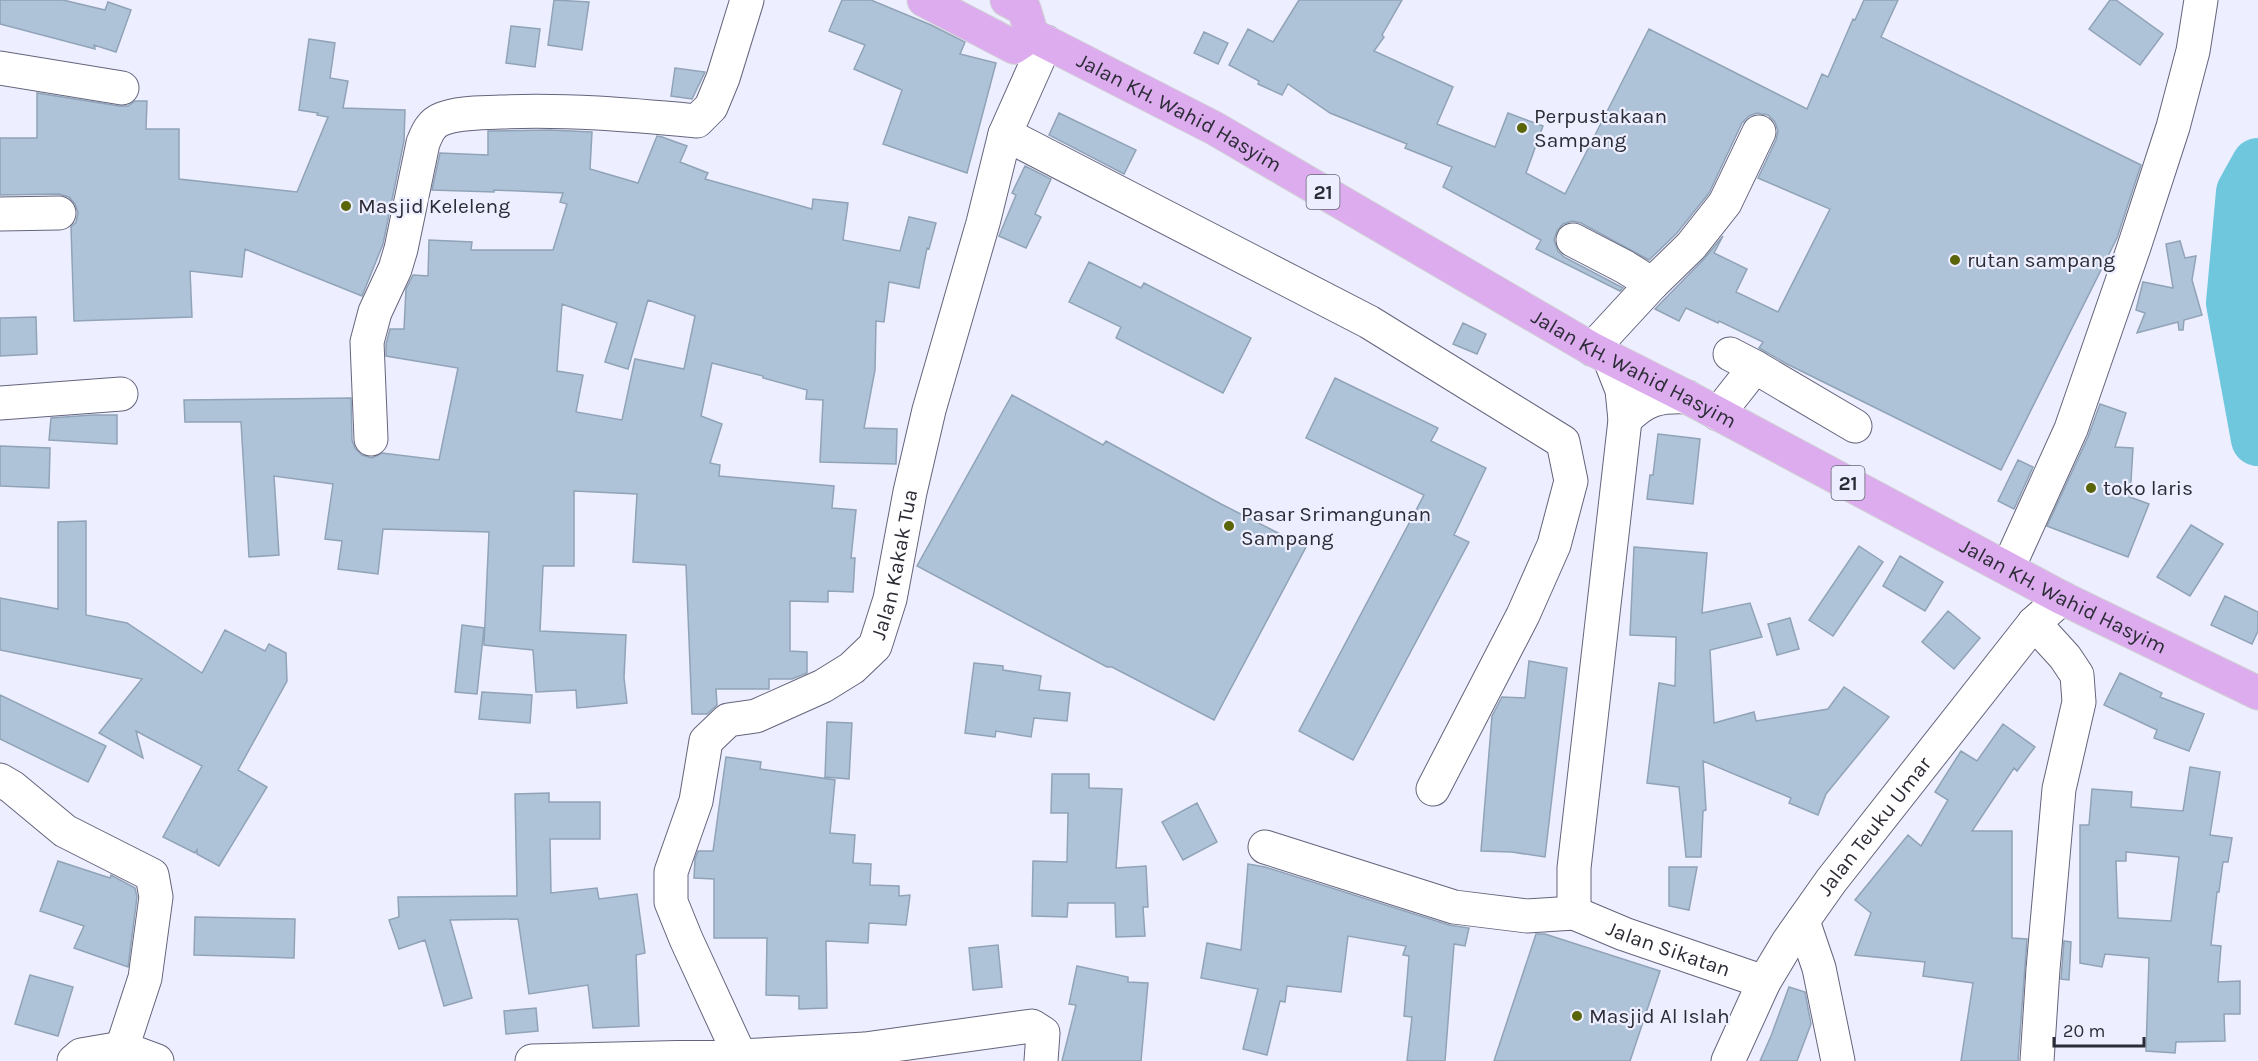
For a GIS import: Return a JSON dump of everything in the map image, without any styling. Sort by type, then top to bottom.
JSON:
[{"type":"highway","points":[[924,0],[1014,47],[1027,17]]},
{"type":"highway","name":"Jalan KH. Wahid Hasyim","points":[[1027,17],[1214,129],[1600,353],[2008,568],[2047,610],[2252,690]]},
{"type":"street","points":[[371,439],[367,342],[375,312],[401,249],[423,143],[429,128],[441,119],[476,113],[519,111],[561,110],[697,121],[711,107],[723,78],[747,0]]},
{"type":"street","points":[[2008,568],[2071,429],[2134,247],[2173,127],[2193,51],[2201,0]]},
{"type":"street","name":"Jalan Kakak Tua","points":[[741,1059],[671,902],[671,872],[696,801],[706,741],[728,720],[756,716],[823,686],[852,668],[874,646],[890,599],[910,492],[929,410],[980,234],[1005,134],[1027,17]]},
{"type":"street","points":[[0,68],[122,88]]},
{"type":"street","points":[[1265,848],[1454,907],[1527,916],[1574,913],[1574,868],[1625,420],[1622,390],[1600,353],[1652,284],[1691,246],[1725,203],[1759,132]]},
{"type":"street","points":[[1005,134],[1369,322],[1563,442],[1571,481],[1554,545],[1524,615],[1433,789]]},
{"type":"street","points":[[0,214],[59,213]]},
{"type":"street","points":[[1573,240],[1652,284]]},
{"type":"street","points":[[1718,414],[1742,361],[1855,426]]},
{"type":"street","points":[[0,403],[121,394]]},
{"type":"street","points":[[1625,420],[1647,401],[1664,396],[1687,397]]},
{"type":"street","points":[[2037,1061],[2059,789],[2079,702],[2077,675],[2065,657],[2047,610]]},
{"type":"street","name":"Jalan Teuku Umar","points":[[1728,1061],[1764,982],[1831,881],[2047,610]]},
{"type":"street","points":[[0,780],[12,787],[65,831],[152,875],[156,897],[145,978],[122,1048]]},
{"type":"street","name":"Jalan Sikatan","points":[[1574,913],[1624,934],[1764,982]]},
{"type":"street","points":[[1803,921],[1819,968],[1838,1061]]},
{"type":"street","points":[[532,1061],[741,1059],[865,1049],[1032,1026],[1043,1033],[1041,1061]]},
{"type":"street","points":[[74,1061],[81,1055],[122,1048],[157,1061]]},
{"type":"building","points":[[0,0],[63,0],[105,10],[108,2],[131,10],[116,52],[94,45],[95,49],[0,24]]},
{"type":"building","points":[[554,0],[589,2],[582,50],[548,45]]},
{"type":"building","points":[[842,0],[871,0],[965,42],[960,54],[996,63],[967,173],[883,144],[902,90],[854,69],[865,45],[829,31]]},
{"type":"building","points":[[1299,0],[1402,0],[1382,35],[1384,37],[1374,51],[1453,87],[1437,124],[1495,147],[1508,113],[1543,126],[1526,173],[1565,194],[1649,29],[1807,109],[1822,74],[1828,77],[1853,19],[1855,20],[1864,0],[1898,0],[1881,37],[2141,165],[2117,238],[2001,470],[1787,364],[1759,348],[1763,342],[1719,321],[1718,323],[1686,308],[1679,321],[1655,309],[1723,236],[1714,253],[1747,269],[1736,292],[1778,312],[1830,209],[1758,178],[1778,131],[1775,122],[1768,115],[1757,113],[1749,116],[1742,123],[1709,193],[1677,233],[1649,260],[1581,223],[1572,221],[1563,224],[1557,231],[1554,240],[1558,251],[1564,257],[1623,288],[1620,291],[1536,249],[1541,240],[1443,187],[1452,167],[1405,148],[1407,144],[1330,113],[1288,84],[1282,95],[1258,84],[1259,81],[1229,65],[1248,29],[1273,42]]},
{"type":"building","points":[[2110,0],[2116,0],[2163,34],[2140,65],[2089,29]]},
{"type":"building","points":[[511,26],[540,29],[535,67],[506,63]]},
{"type":"building","points":[[1204,32],[1228,43],[1218,64],[1194,53]]},
{"type":"building","points":[[309,39],[335,43],[330,78],[348,81],[343,108],[405,110],[404,141],[383,244],[362,296],[245,249],[242,277],[190,271],[192,317],[74,321],[71,227],[76,222],[78,213],[75,204],[69,197],[59,194],[0,195],[0,138],[37,138],[37,93],[119,106],[128,106],[135,101],[147,101],[146,129],[179,129],[179,179],[297,192],[328,117],[299,110]]},
{"type":"building","points":[[675,68],[705,72],[692,99],[671,96]]},
{"type":"building","points":[[1059,113],[1136,150],[1124,174],[1049,135]]},
{"type":"building","points":[[488,131],[592,132],[590,169],[638,183],[657,136],[662,137],[687,146],[680,162],[708,173],[705,179],[812,209],[813,199],[848,203],[843,240],[900,251],[909,217],[936,223],[929,249],[927,248],[919,288],[889,282],[884,322],[876,321],[875,370],[864,428],[897,429],[896,464],[820,462],[823,400],[806,399],[807,390],[712,363],[701,416],[722,424],[710,463],[720,465],[719,476],[834,486],[832,508],[856,510],[851,558],[855,558],[853,592],[828,591],[828,602],[790,601],[790,651],[807,652],[807,673],[792,679],[769,679],[769,689],[716,689],[717,705],[707,714],[692,714],[686,565],[633,562],[637,494],[574,491],[574,566],[543,566],[540,631],[626,635],[624,678],[627,703],[577,708],[576,690],[536,692],[533,650],[484,645],[489,532],[383,529],[378,574],[338,569],[342,541],[325,539],[333,484],[274,476],[279,555],[249,557],[241,422],[185,422],[184,400],[351,398],[352,440],[355,448],[362,455],[372,458],[382,453],[439,460],[458,368],[386,356],[390,329],[404,329],[406,289],[413,275],[428,276],[429,240],[472,242],[471,250],[553,250],[567,204],[560,202],[563,193],[432,190],[440,153],[488,155]],"holes":[[[648,300],[695,316],[684,369],[635,359],[622,420],[576,412],[583,375],[557,371],[562,304],[617,323],[605,362],[628,369]]]},
{"type":"building","points":[[1025,166],[1051,179],[1035,214],[1041,217],[1026,248],[999,236],[1016,195],[1012,193]]},
{"type":"building","points":[[2180,241],[2185,258],[2196,256],[2192,280],[2202,315],[2184,320],[2183,330],[2179,330],[2178,322],[2137,333],[2145,313],[2136,310],[2143,282],[2173,288],[2166,244]]},
{"type":"building","points":[[1089,262],[1141,288],[1144,283],[1251,338],[1223,393],[1116,338],[1121,327],[1069,302]]},
{"type":"building","points":[[36,317],[37,354],[0,356],[0,318]]},
{"type":"building","points":[[1463,323],[1486,334],[1477,354],[1453,344]]},
{"type":"building","points":[[1335,378],[1438,428],[1431,441],[1486,468],[1454,535],[1469,542],[1353,760],[1299,731],[1424,495],[1306,438]]},
{"type":"building","points":[[1012,395],[1103,445],[1106,441],[1221,504],[1306,547],[1214,720],[1112,667],[1107,667],[917,566]]},
{"type":"building","points":[[2100,404],[2126,413],[2115,447],[2133,448],[2130,497],[2149,504],[2128,557],[2047,526],[2088,437]]},
{"type":"building","points":[[117,415],[117,444],[49,440],[51,418]]},
{"type":"building","points":[[1658,434],[1700,439],[1693,504],[1647,499],[1650,475],[1653,475]]},
{"type":"building","points":[[0,446],[50,448],[49,488],[0,486]]},
{"type":"building","points":[[2018,460],[2033,467],[2014,509],[1998,501]]},
{"type":"building","points":[[86,521],[86,615],[127,623],[202,673],[225,630],[265,651],[269,644],[286,653],[287,681],[238,770],[267,787],[219,866],[197,854],[197,850],[195,853],[163,837],[202,766],[136,731],[143,758],[99,733],[142,679],[0,650],[0,598],[58,609],[58,522]]},
{"type":"building","points":[[2191,525],[2223,544],[2190,596],[2157,577]]},
{"type":"building","points":[[1859,546],[1883,562],[1833,636],[1809,620]]},
{"type":"building","points":[[1634,547],[1707,553],[1702,613],[1750,603],[1762,637],[1710,650],[1714,723],[1754,712],[1756,721],[1828,709],[1844,687],[1889,717],[1826,794],[1818,815],[1789,803],[1791,798],[1703,761],[1706,810],[1703,811],[1701,857],[1686,857],[1679,787],[1647,783],[1659,683],[1675,686],[1676,637],[1630,635]]},
{"type":"building","points":[[1900,556],[1943,582],[1925,611],[1883,586]]},
{"type":"building","points":[[2225,596],[2258,612],[2258,631],[2252,644],[2211,625]]},
{"type":"building","points":[[1948,611],[1980,638],[1954,669],[1922,642]]},
{"type":"building","points":[[1790,618],[1799,649],[1777,655],[1768,624]]},
{"type":"building","points":[[462,625],[484,628],[477,694],[455,692]]},
{"type":"building","points":[[1529,661],[1567,668],[1545,857],[1512,852],[1481,851],[1492,716],[1502,697],[1525,698]]},
{"type":"building","points":[[974,663],[1003,666],[1003,670],[1041,676],[1039,690],[1070,693],[1067,721],[1034,718],[1031,737],[996,731],[995,737],[965,733]]},
{"type":"building","points":[[2120,673],[2162,693],[2160,697],[2204,714],[2189,751],[2154,738],[2157,730],[2104,705]]},
{"type":"building","points":[[482,692],[532,695],[530,723],[479,719]]},
{"type":"building","points":[[0,695],[106,746],[88,782],[0,739]]},
{"type":"building","points":[[827,722],[852,723],[849,779],[825,777]]},
{"type":"building","points":[[2003,724],[2035,747],[2017,771],[2014,768],[1972,831],[2012,831],[2012,938],[2027,939],[2018,1061],[1961,1061],[1973,983],[1923,976],[1925,962],[1855,955],[1871,913],[1855,900],[1908,835],[1921,846],[1948,800],[1935,792],[1961,751],[1977,761]]},
{"type":"building","points":[[726,757],[761,762],[760,769],[835,780],[830,833],[855,835],[853,863],[871,864],[870,885],[899,886],[899,896],[910,895],[906,925],[869,923],[868,943],[826,941],[827,1008],[799,1009],[799,996],[766,995],[767,938],[714,938],[714,879],[694,878],[695,859],[698,851],[713,851]]},
{"type":"building","points":[[2190,767],[2220,772],[2210,835],[2232,838],[2228,862],[2223,862],[2219,892],[2217,892],[2211,945],[2221,946],[2218,982],[2240,981],[2240,1014],[2224,1014],[2225,1041],[2176,1042],[2175,1053],[2146,1051],[2149,958],[2105,954],[2102,967],[2080,963],[2080,825],[2089,825],[2092,789],[2132,792],[2131,807],[2183,811]],"holes":[[[2126,852],[2179,857],[2171,921],[2118,918],[2116,861],[2126,861]]]},
{"type":"building","points":[[1052,774],[1089,774],[1089,788],[1122,789],[1116,868],[1146,866],[1148,907],[1143,907],[1145,936],[1116,937],[1115,903],[1068,903],[1067,917],[1032,916],[1033,861],[1067,862],[1068,813],[1051,813]]},
{"type":"building","points":[[549,793],[549,802],[600,802],[600,839],[550,839],[551,893],[597,888],[599,899],[637,894],[645,953],[636,955],[639,1026],[593,1028],[588,985],[529,994],[518,919],[450,920],[472,998],[444,1006],[425,940],[399,949],[389,920],[399,917],[398,897],[517,896],[515,794]]},
{"type":"building","points":[[1197,803],[1217,842],[1183,860],[1162,822]]},
{"type":"building","points":[[58,861],[110,878],[111,875],[135,888],[137,897],[128,967],[74,948],[84,926],[40,911]]},
{"type":"building","points":[[1248,864],[1265,867],[1449,925],[1469,928],[1465,946],[1454,944],[1445,1061],[1407,1061],[1412,1017],[1404,1016],[1409,956],[1403,955],[1406,946],[1348,936],[1341,992],[1287,986],[1285,1002],[1280,1001],[1267,1055],[1243,1049],[1258,989],[1201,978],[1207,943],[1241,950]]},
{"type":"building","points":[[1669,867],[1697,867],[1689,910],[1669,906]]},
{"type":"building","points":[[195,917],[295,919],[294,958],[194,955]]},
{"type":"building","name":"Masjid Al Islah","points":[[1536,934],[1545,934],[1660,971],[1630,1061],[1494,1061]]},
{"type":"building","points":[[2064,941],[2071,942],[2069,980],[2061,979]]},
{"type":"building","points":[[998,945],[1002,987],[973,990],[969,948]]},
{"type":"building","points":[[1077,966],[1128,977],[1128,982],[1148,983],[1141,1061],[1062,1061],[1076,1005],[1069,1004]]},
{"type":"building","points":[[30,975],[73,987],[58,1036],[15,1024]]},
{"type":"building","points":[[1789,987],[1805,992],[1811,1024],[1797,1061],[1760,1061],[1771,1036]]},
{"type":"building","points":[[536,1008],[538,1031],[506,1034],[504,1011]]},
{"type":"waterway","points":[[2258,165],[2243,192],[2233,303],[2258,439]]},
{"type":"place","name":"Perpustakaan Sampang","points":[[1522,128]]},
{"type":"place","name":"Masjid Keleleng","points":[[346,206]]},
{"type":"place","name":"rutan sampang","points":[[1955,260]]},
{"type":"place","name":"toko laris","points":[[2091,488]]},
{"type":"place","name":"Pasar Srimangunan Sampang","points":[[1229,526]]},
{"type":"place","name":"Masjid Al Islah","points":[[1577,1016]]}]
